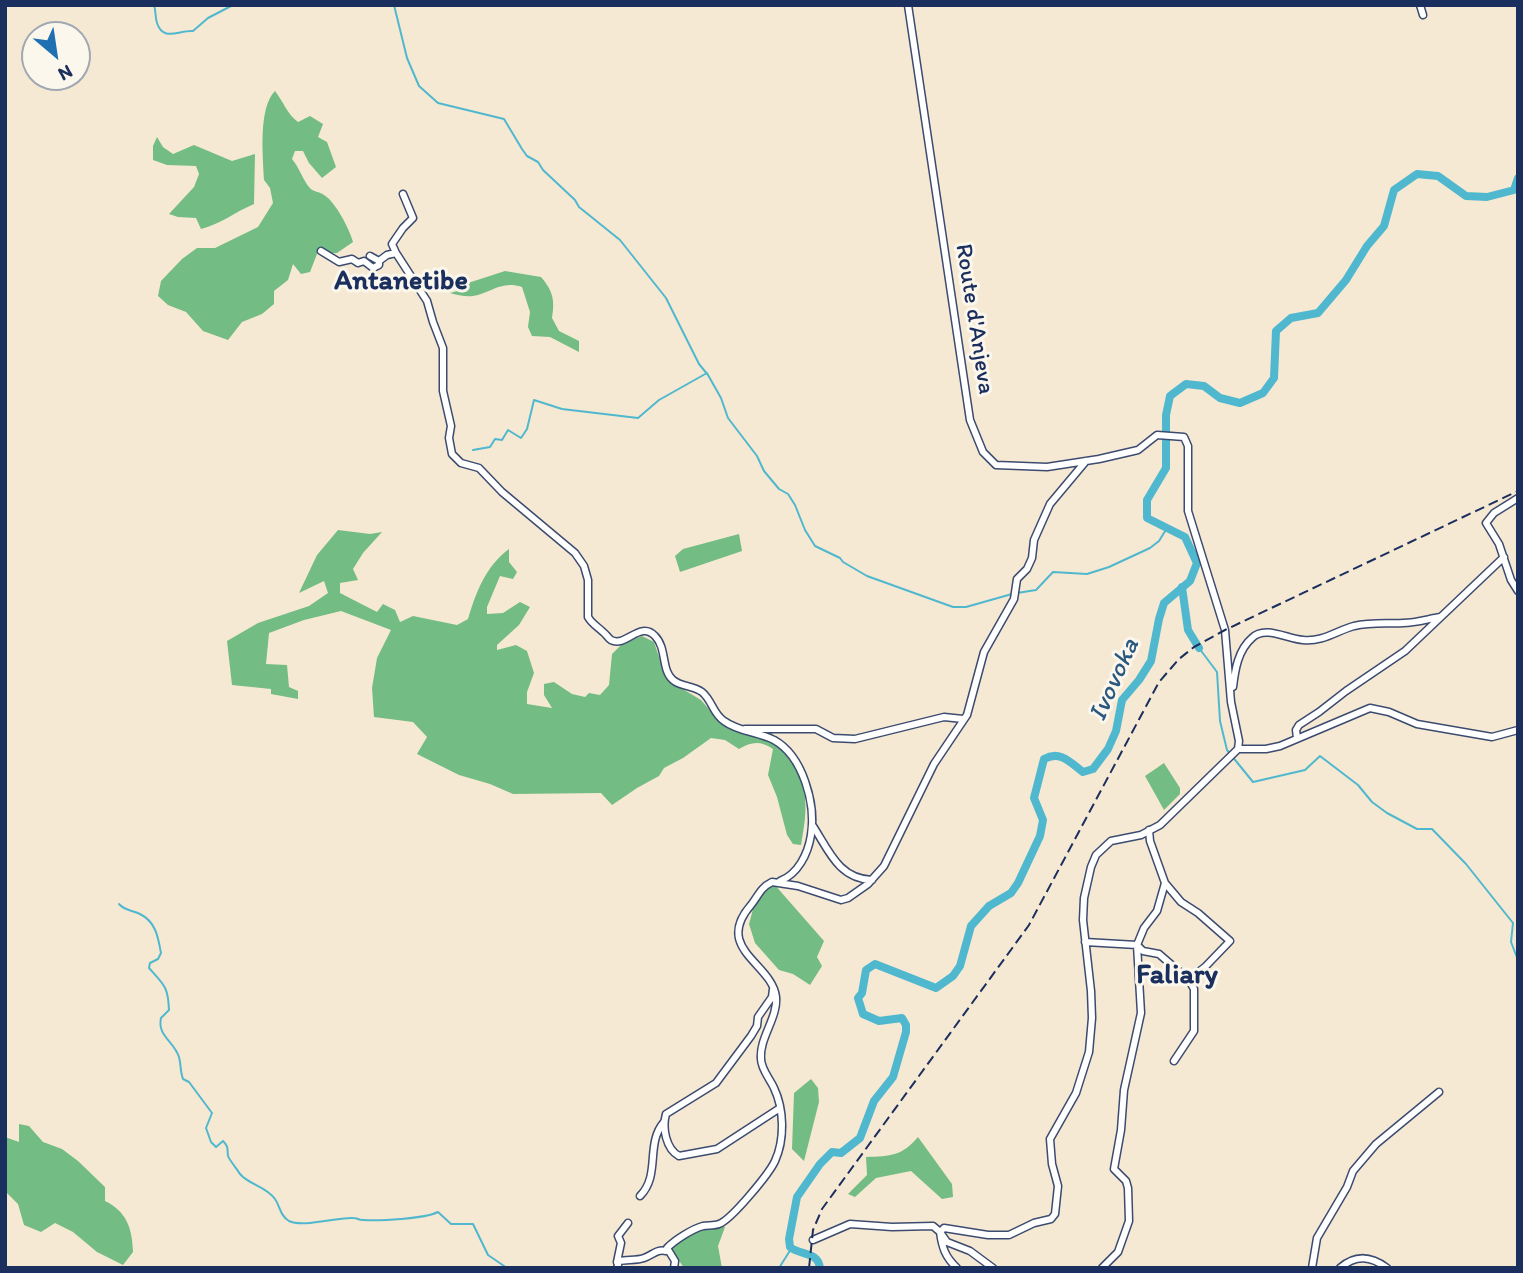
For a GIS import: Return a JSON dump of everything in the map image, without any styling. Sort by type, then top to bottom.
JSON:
[{"type":"street","name":"Route d'Anjeva","points":[[908,5],[970,420],[984,452],[996,465],[1047,467],[1138,450],[1157,435],[1184,437],[1188,458],[1188,512],[1225,631],[1231,702]]},
{"type":"street","points":[[1420,5],[1423,15]]},
{"type":"street","points":[[403,194],[413,218],[392,244],[427,300],[443,348],[443,390],[451,426],[449,438],[452,454],[461,463],[480,468],[495,485],[575,553],[586,574],[591,622],[611,640],[616,641],[641,631],[656,636],[662,646],[667,674],[671,678],[702,692],[717,715],[736,728],[775,741],[791,756],[807,789],[812,825],[810,842],[802,861],[789,878],[778,882]]},
{"type":"street","points":[[321,251],[339,262],[352,259],[364,261],[373,268],[387,255],[396,253]]},
{"type":"street","points":[[370,256],[379,261]]},
{"type":"street","points":[[666,1251],[671,1244],[694,1230],[726,1220],[765,1179],[776,1159],[781,1138],[778,1098],[761,1059],[766,1032],[776,1006],[774,987],[741,945],[739,937],[743,915],[759,891],[772,882],[841,900],[856,893],[884,866],[934,764],[967,715],[984,652],[1014,599],[1014,587],[1032,558],[1034,540],[1050,504],[1086,461]]},
{"type":"street","points":[[1518,498],[1494,513],[1486,523],[1499,544],[1511,580],[1518,591]]},
{"type":"street","points":[[1297,738],[1296,730],[1299,725],[1405,651],[1504,557]]},
{"type":"street","points":[[1234,752],[1238,733],[1231,702],[1239,656],[1252,637],[1267,632],[1305,640],[1326,638],[1353,626],[1404,623],[1442,616]]},
{"type":"street","points":[[940,1232],[944,1228],[953,1228],[988,1235],[1009,1235],[1034,1223],[1051,1219],[1055,1214],[1058,1186],[1052,1164],[1050,1139],[1076,1093],[1089,1052],[1092,1018],[1084,898],[1096,855],[1111,841],[1141,835],[1169,816],[1234,752],[1251,748],[1266,749],[1370,708],[1389,712],[1417,724],[1492,737],[1518,730]]},
{"type":"street","points":[[736,728],[816,729],[833,738],[855,739],[944,718],[963,719]]},
{"type":"street","points":[[1238,733],[1251,748]]},
{"type":"street","points":[[812,825],[843,871],[860,879],[872,880]]},
{"type":"street","points":[[1149,830],[1150,841],[1165,883],[1181,902],[1230,941],[1200,971],[1192,977],[1184,976]]},
{"type":"street","points":[[1102,1268],[1118,1252],[1129,1221],[1126,1181],[1114,1169],[1124,1090],[1141,1013],[1137,945],[1144,928],[1157,911],[1165,883]]},
{"type":"street","points":[[1085,942],[1137,945],[1143,951],[1159,954],[1184,976],[1194,989],[1194,1031],[1174,1061]]},
{"type":"street","points":[[640,1196],[650,1180],[656,1132],[664,1122],[666,1114],[716,1083],[751,1037],[758,1017],[772,997],[774,987]]},
{"type":"street","points":[[1312,1268],[1317,1238],[1347,1187],[1353,1171],[1377,1144],[1439,1092]]},
{"type":"street","points":[[664,1122],[673,1154],[696,1154],[717,1149],[780,1108]]},
{"type":"street","points":[[617,1266],[621,1244],[618,1236],[628,1223]]},
{"type":"street","points":[[813,1240],[850,1224],[933,1226],[947,1242],[970,1251],[993,1268]]},
{"type":"street","points":[[940,1232],[948,1260],[957,1268]]},
{"type":"street","points":[[617,1266],[622,1260],[641,1259],[657,1250],[666,1251],[675,1261],[674,1268]]},
{"type":"street","points":[[1340,1268],[1359,1257],[1371,1258],[1387,1268]]},
{"type":"green space","points":[[275,91],[298,122],[310,116],[323,124],[318,137],[327,142],[336,167],[322,178],[303,151],[295,151],[292,159],[309,187],[333,203],[353,242],[337,253],[317,254],[310,272],[301,274],[293,264],[288,280],[274,291],[274,304],[262,314],[242,322],[228,340],[203,331],[186,312],[168,305],[158,296],[161,281],[182,259],[197,248],[215,248],[258,227],[273,203],[270,188],[264,180],[263,133],[266,109]]},
{"type":"green space","points":[[157,137],[163,147],[173,154],[194,145],[232,161],[255,154],[254,204],[201,229],[196,218],[169,214],[194,187],[199,174],[196,166],[167,165],[153,160],[153,146]]},
{"type":"green space","points":[[505,271],[541,277],[552,296],[552,318],[559,331],[579,341],[579,352],[550,337],[532,336],[528,327],[530,312],[522,287],[502,286],[470,296],[450,293],[461,290],[465,284]]},
{"type":"green space","points":[[338,530],[370,534],[382,532],[353,569],[358,580],[340,583],[340,593],[377,612],[383,604],[395,610],[400,622],[413,616],[457,625],[468,619],[483,580],[494,563],[509,549],[509,562],[517,572],[513,579],[500,576],[487,607],[487,614],[503,613],[520,602],[530,607],[519,625],[497,645],[497,650],[516,645],[527,651],[534,673],[527,692],[527,704],[552,708],[544,695],[544,684],[554,682],[572,694],[585,697],[589,693],[600,695],[609,685],[612,654],[621,645],[642,636],[654,642],[665,675],[671,682],[701,700],[720,722],[741,731],[772,733],[791,760],[804,791],[805,822],[801,845],[793,844],[787,835],[768,775],[773,749],[760,743],[739,749],[725,740],[711,738],[664,768],[659,776],[612,805],[601,793],[513,794],[459,775],[417,754],[427,737],[413,722],[374,717],[372,688],[377,658],[391,630],[341,611],[304,620],[269,633],[266,664],[287,665],[289,687],[298,691],[298,699],[271,694],[271,689],[232,685],[227,641],[258,623],[309,606],[328,593],[324,581],[299,593],[317,555]]},
{"type":"green space","points":[[739,534],[742,551],[680,572],[675,556],[683,549]]},
{"type":"green space","points":[[1164,763],[1180,788],[1180,794],[1164,810],[1145,776]]},
{"type":"green space","points":[[774,884],[824,941],[817,957],[822,966],[810,985],[793,974],[779,970],[755,943],[749,924],[755,902],[761,893]]},
{"type":"green space","points":[[811,1079],[818,1088],[819,1102],[804,1161],[792,1149],[794,1093]]},
{"type":"green space","points":[[19,1124],[29,1126],[43,1142],[62,1149],[105,1187],[105,1201],[119,1210],[131,1235],[133,1252],[123,1265],[97,1252],[73,1232],[55,1223],[41,1232],[24,1225],[18,1204],[5,1191],[5,1137],[19,1142]]},
{"type":"green space","points":[[918,1137],[952,1184],[953,1197],[942,1199],[911,1171],[876,1178],[855,1197],[848,1194],[867,1175],[866,1157],[895,1154],[907,1148]]},
{"type":"green space","points":[[705,1227],[725,1227],[718,1246],[722,1268],[684,1268],[670,1247]]},
{"type":"waterway","points":[[154,5],[156,21],[160,29],[167,34],[193,31],[208,18],[233,5]]},
{"type":"waterway","points":[[394,5],[407,58],[419,86],[438,103],[504,119],[527,156],[538,162],[579,207],[620,240],[666,298],[699,364],[721,398],[728,418],[757,456],[764,471],[779,489],[788,494],[815,546],[867,576],[953,607],[966,607],[1012,594]]},
{"type":"waterway","name":"Ivovoka","points":[[820,1268],[813,1256],[790,1247],[797,1197],[820,1164],[832,1152],[841,1153],[860,1138],[874,1101],[893,1077],[906,1032],[902,1018],[879,1021],[863,1014],[858,998],[862,993],[866,970],[875,964],[936,988],[953,976],[960,966],[971,926],[989,906],[1011,893],[1040,836],[1043,820],[1034,798],[1044,759],[1060,757],[1083,772],[1093,769],[1108,749],[1116,731],[1122,700],[1151,661],[1164,603],[1190,581],[1197,563],[1185,537],[1147,518],[1147,500],[1166,468],[1166,415],[1170,396],[1186,384],[1204,386],[1220,398],[1240,403],[1263,393],[1274,378],[1276,331],[1291,318],[1318,313],[1346,280],[1367,246],[1384,226],[1394,190],[1417,174],[1438,176],[1466,196],[1487,197],[1514,190],[1518,178]]},
{"type":"waterway","points":[[473,450],[490,447],[495,439],[502,440],[508,430],[521,438],[527,429],[534,400],[562,409],[638,418],[659,400],[707,373]]},
{"type":"waterway","points":[[1017,593],[1036,590],[1053,572],[1087,574],[1109,567],[1150,548],[1159,541],[1167,528]]},
{"type":"waterway","points":[[1182,587],[1188,630],[1199,648]]},
{"type":"waterway","points":[[1199,648],[1217,672],[1220,721],[1227,750],[1253,782],[1305,770],[1320,756],[1358,785],[1372,802],[1387,813],[1417,829],[1432,829],[1466,864],[1513,923],[1511,942],[1518,960]]},
{"type":"waterway","points":[[119,904],[150,921],[159,941],[161,953],[158,959],[150,963],[149,968],[164,986],[168,996],[169,1010],[161,1018],[161,1029],[177,1051],[183,1079],[189,1082],[212,1113],[206,1128],[211,1142],[216,1147],[223,1141],[229,1158],[240,1174],[271,1195],[286,1219],[295,1223],[346,1218],[390,1220],[438,1212],[451,1224],[473,1224],[488,1255],[507,1268]]},
{"type":"waterway","points":[[779,1268],[791,1249]]},
{"type":"railway","points":[[809,1268],[813,1230],[822,1209],[1029,925],[1159,682],[1179,659],[1194,647],[1225,630],[1518,491]]},
{"type":"district","name":"Antanetibe","points":[[401,282]]},
{"type":"district","name":"Faliary","points":[[1177,976]]}]
